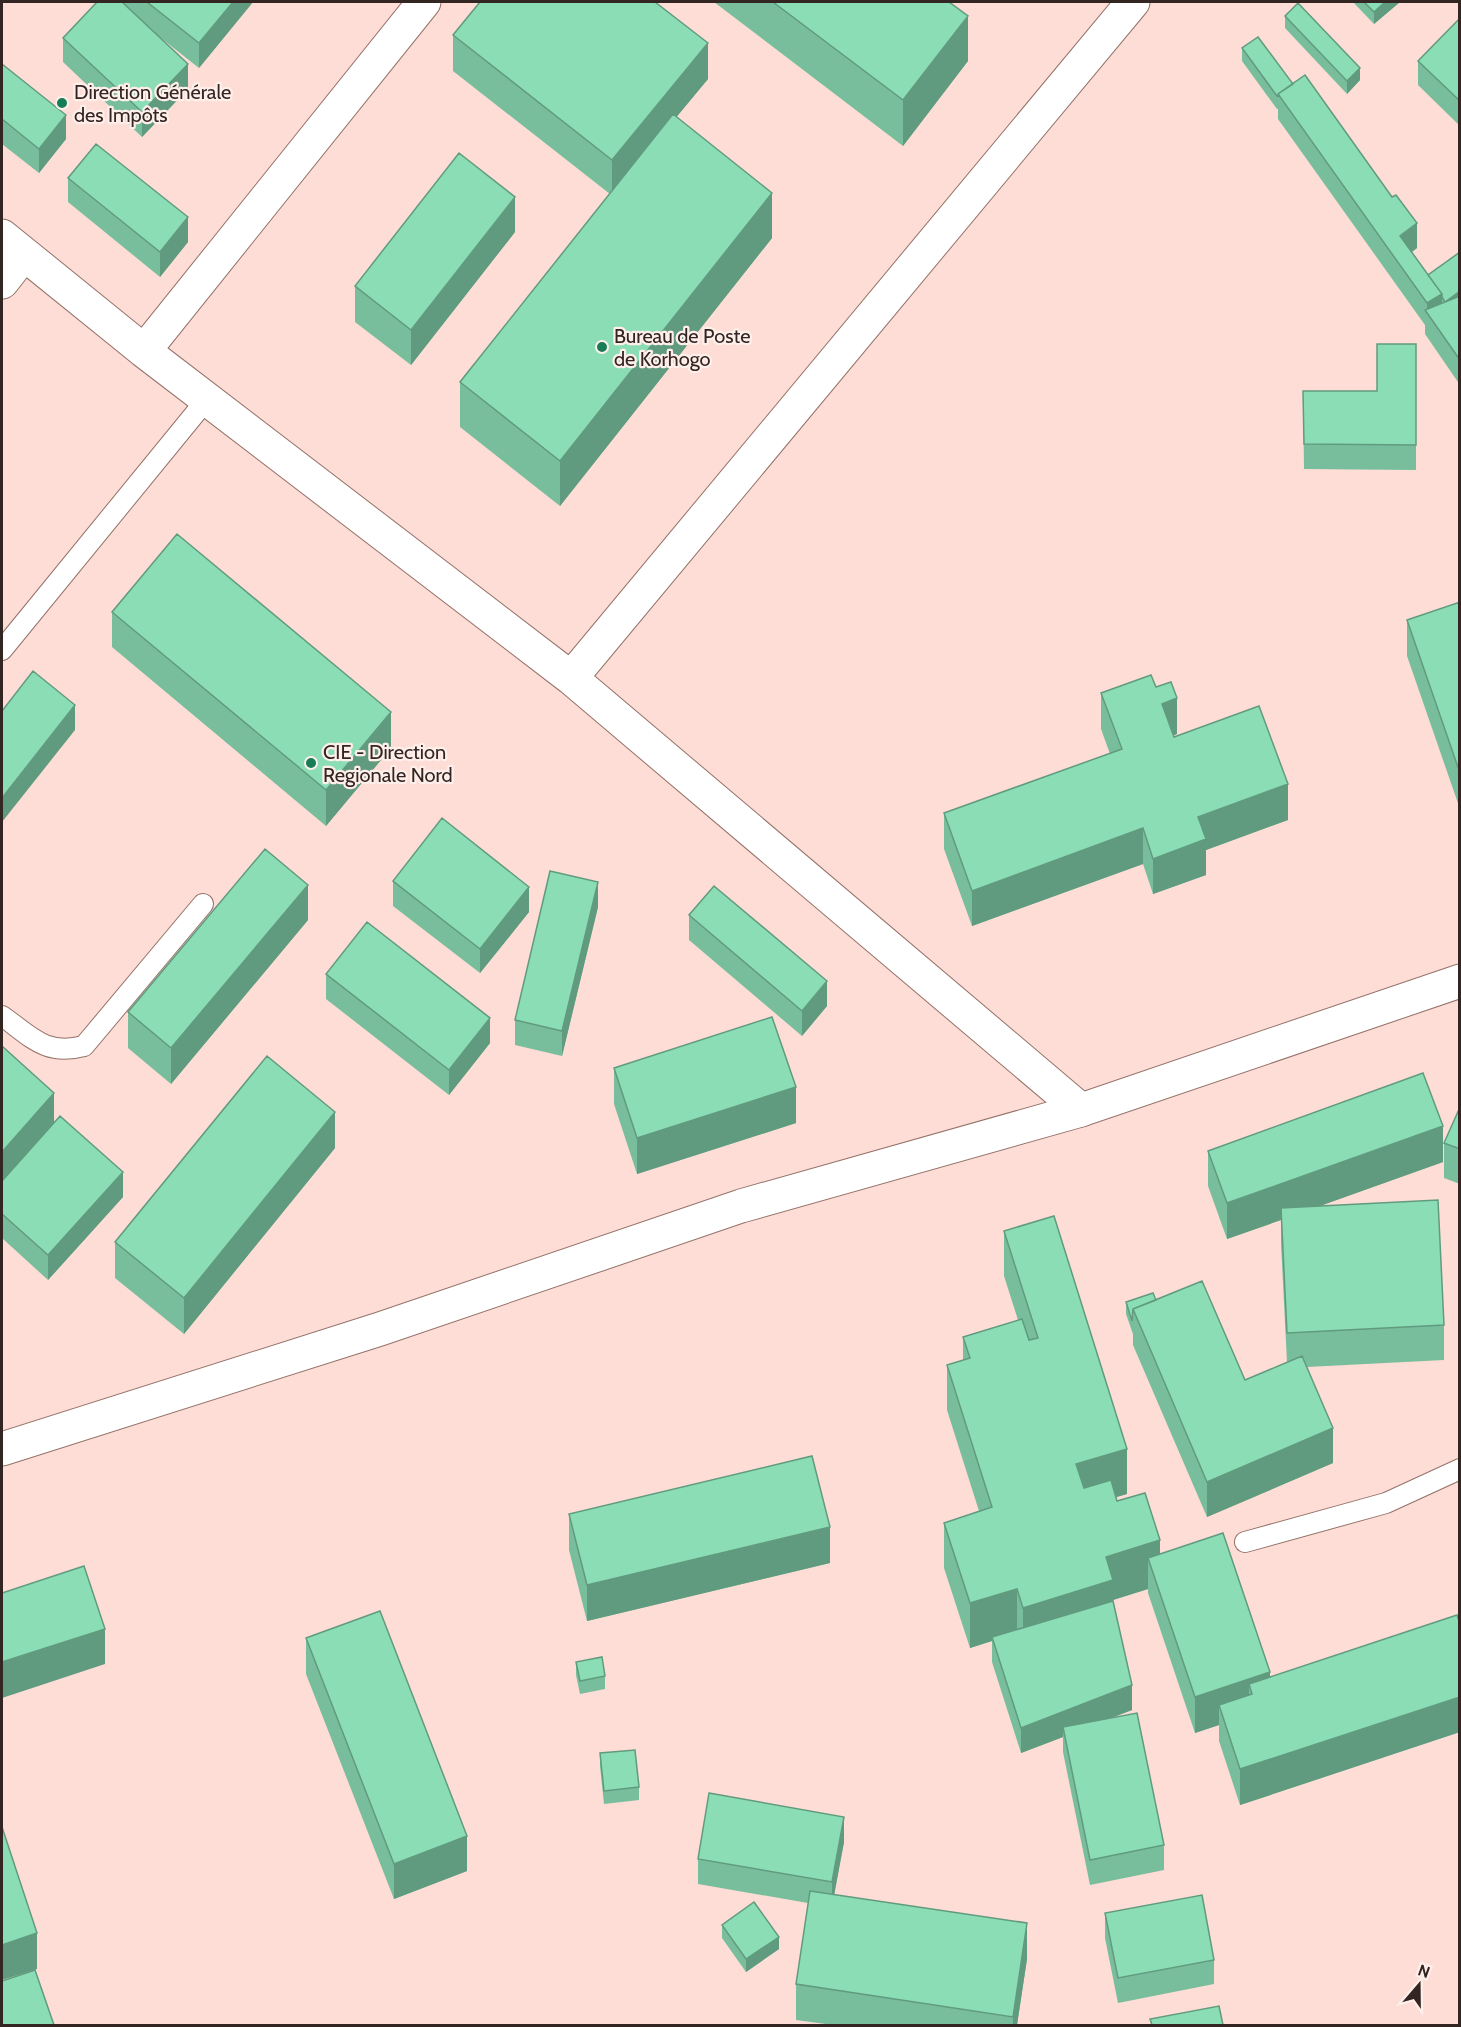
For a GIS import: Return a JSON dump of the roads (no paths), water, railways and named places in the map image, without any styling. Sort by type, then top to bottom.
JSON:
[{"type":"street","points":[[144,351],[424,2]]},
{"type":"street","points":[[571,678],[1133,2]]},
{"type":"street","points":[[2,282],[13,245],[144,351],[571,678],[1081,1110]]},
{"type":"street","points":[[2,1449],[380,1329],[741,1206],[1081,1110],[1460,981]]},
{"type":"lane","points":[[2,650],[207,399]]},
{"type":"lane","points":[[2,1016],[48,1047],[67,1050],[84,1046],[203,904]]},
{"type":"lane","points":[[1245,1542],[1386,1503],[1460,1469]]},
{"type":"place","name":"Direction Générale des Impôts","points":[[62,103]]},
{"type":"place","name":"Bureau de Poste de Korhogo","points":[[602,347]]},
{"type":"place","name":"CIE - Direction Regionale Nord","points":[[311,763]]}]
